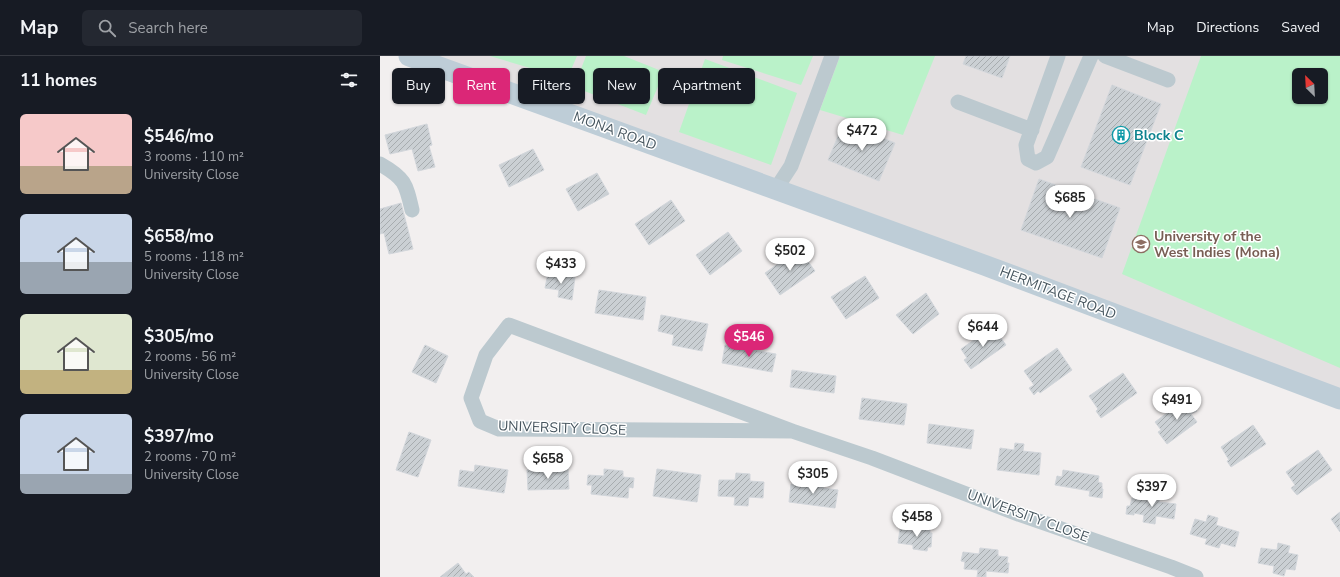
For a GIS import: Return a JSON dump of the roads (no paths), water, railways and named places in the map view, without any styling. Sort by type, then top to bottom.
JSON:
[{"type":"street","name":"MONA ROAD","points":[[409,56],[776,189]]},
{"type":"street","points":[[776,189],[791,166],[832,56]]},
{"type":"street","points":[[1058,56],[1026,145],[1028,160],[1036,163],[1047,157],[1091,56]]},
{"type":"street","points":[[1105,56],[1168,80]]},
{"type":"street","points":[[958,102],[1032,130]]},
{"type":"street","points":[[380,164],[400,177],[408,190],[412,210]]},
{"type":"street","name":"HERMITAGE ROAD","points":[[776,189],[984,265],[1340,399]]},
{"type":"street","name":"UNIVERSITY CLOSE","points":[[792,431],[499,429],[480,421],[471,398],[486,355],[509,325],[792,431],[872,458],[1021,515],[1196,577]]},
{"type":"place","name":"Block C","points":[[1121,135]]},
{"type":"place","name":"University of the West Indies (Mona)","points":[[1141,244]]}]
